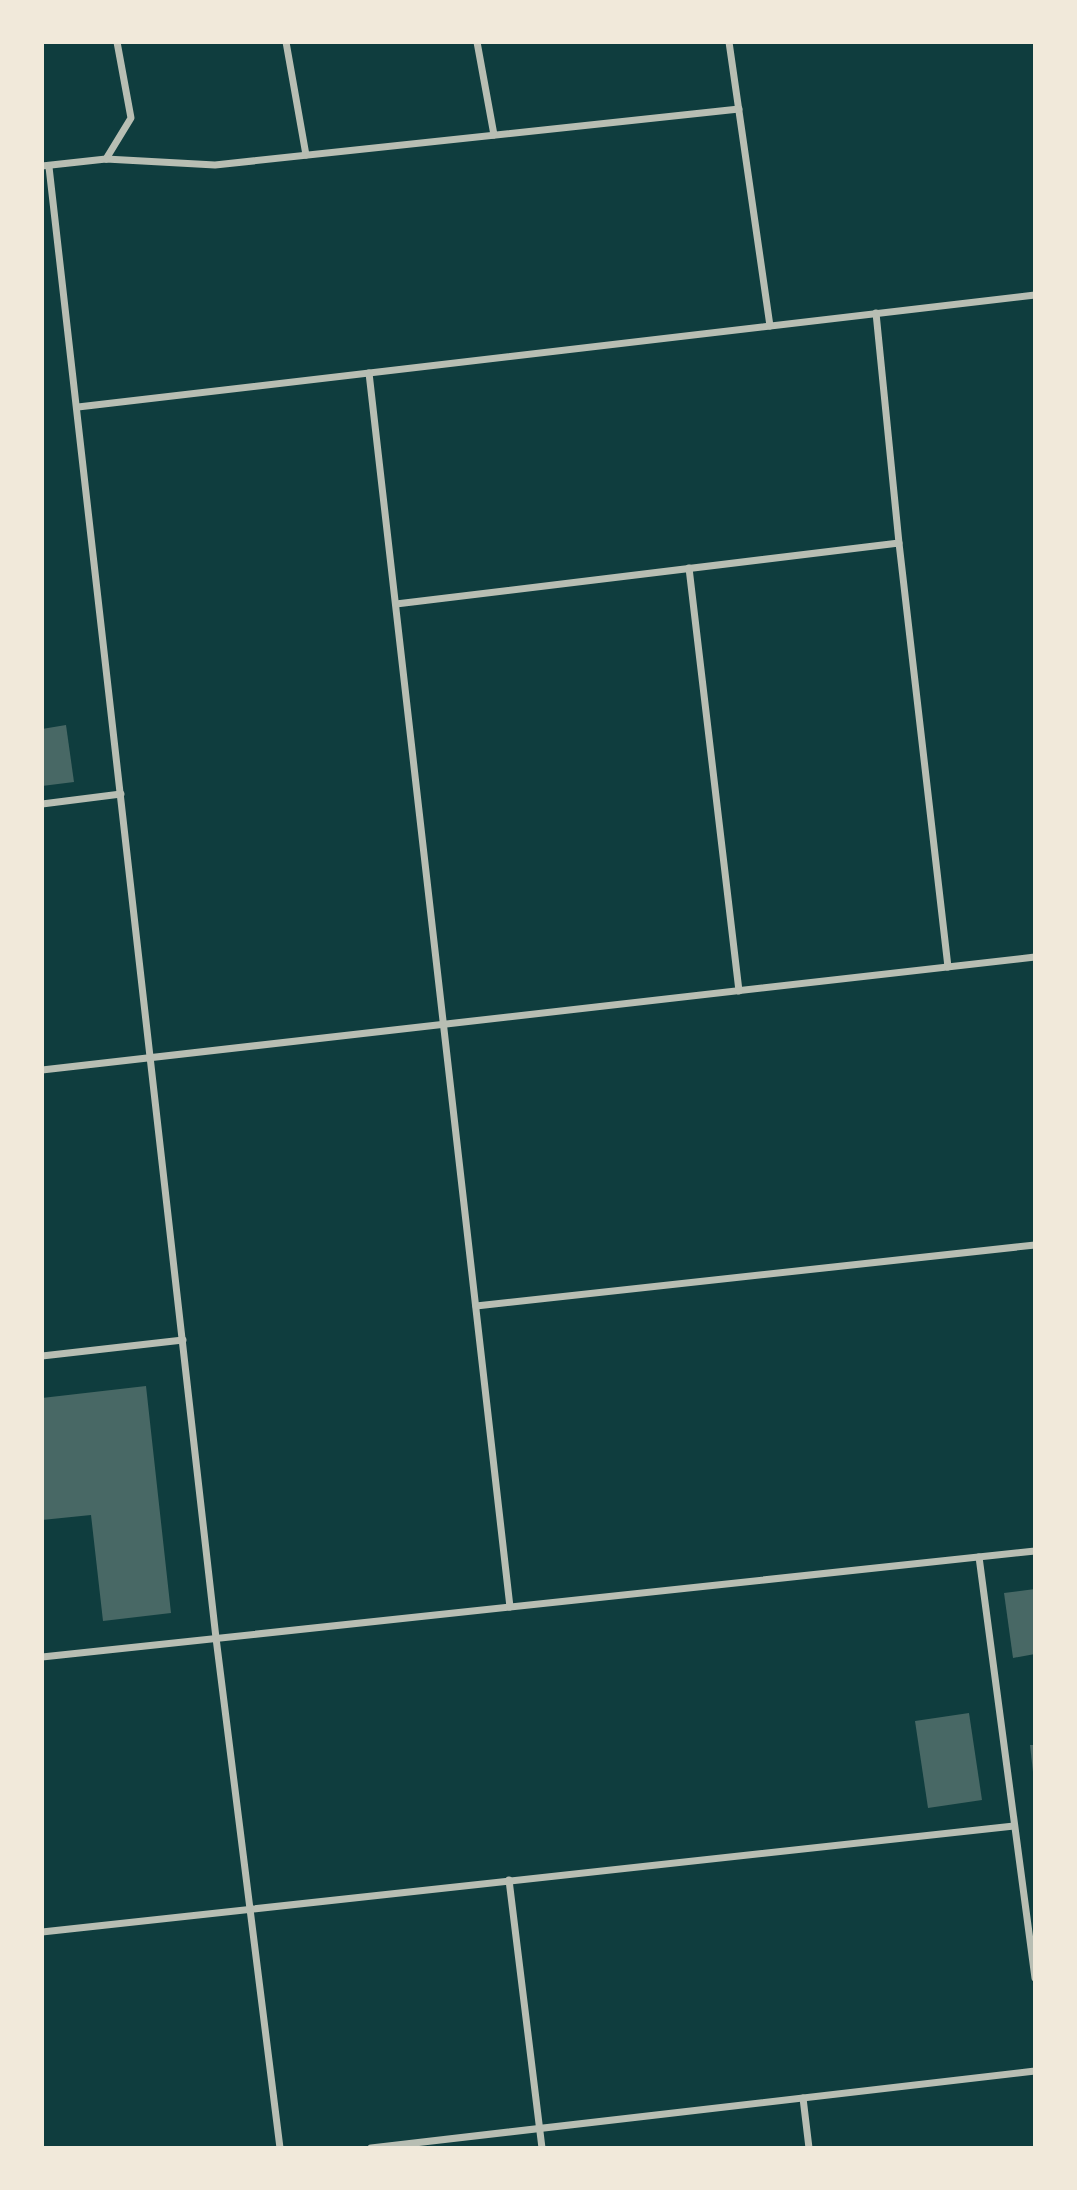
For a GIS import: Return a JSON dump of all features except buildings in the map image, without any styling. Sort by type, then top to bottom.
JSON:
[{"type":"street","points":[[106,159],[131,118],[117,42]]},
{"type":"street","points":[[286,42],[306,155]]},
{"type":"street","points":[[477,42],[494,135]]},
{"type":"street","points":[[729,42],[770,326]]},
{"type":"street","points":[[280,2148],[216,1639],[78,407],[45,166],[106,159],[215,165],[738,109]]},
{"type":"street","points":[[78,407],[1035,295]]},
{"type":"street","points":[[876,313],[899,543],[948,967]]},
{"type":"street","points":[[369,373],[510,1607]]},
{"type":"street","points":[[396,604],[899,543]]},
{"type":"street","points":[[689,568],[739,991]]},
{"type":"street","points":[[42,804],[121,794]]},
{"type":"street","points":[[42,1070],[1035,957]]},
{"type":"street","points":[[476,1306],[1035,1245]]},
{"type":"street","points":[[42,1356],[183,1340]]},
{"type":"street","points":[[42,1657],[1035,1551]]},
{"type":"street","points":[[979,1557],[1035,1979]]},
{"type":"street","points":[[42,1932],[1014,1826]]},
{"type":"street","points":[[509,1880],[542,2148]]},
{"type":"street","points":[[371,2148],[1035,2071]]},
{"type":"street","points":[[803,2098],[809,2148]]}]
